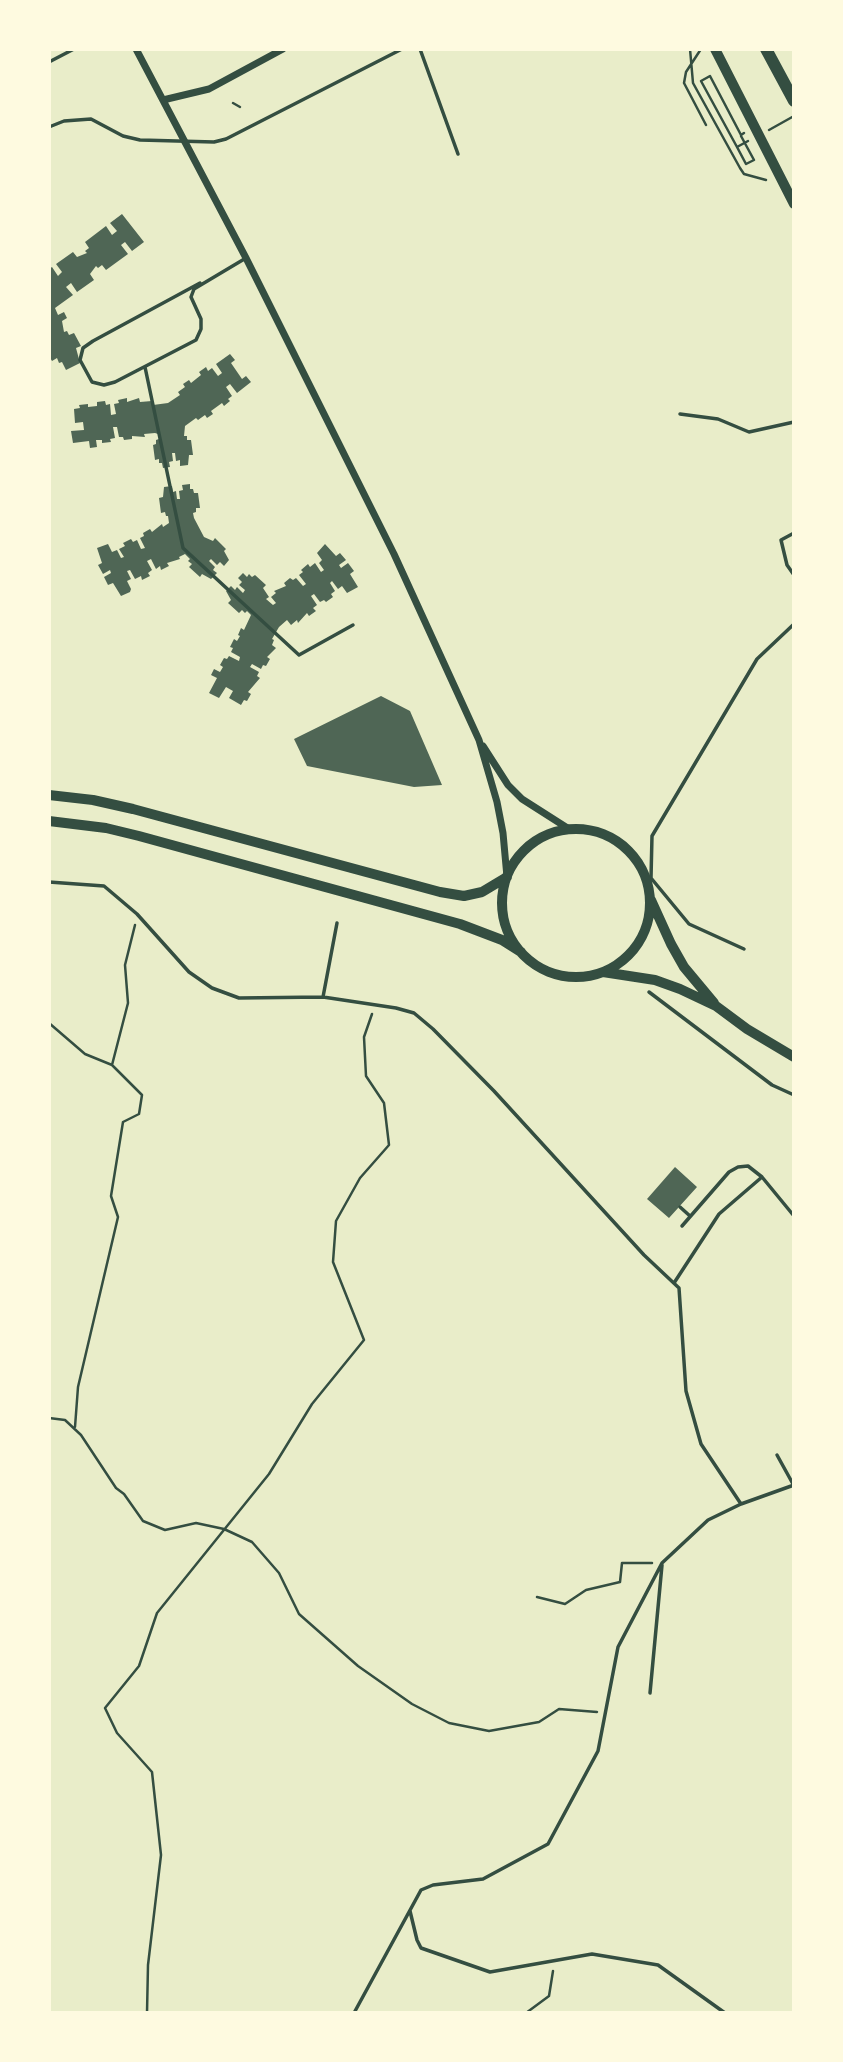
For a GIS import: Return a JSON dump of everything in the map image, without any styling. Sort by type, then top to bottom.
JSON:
[{"type":"highway","points":[[766,49],[794,101]]},
{"type":"main road","points":[[715,49],[794,204]]},
{"type":"main road","points":[[49,796],[93,800],[133,809],[440,892],[464,896],[482,892],[507,877]]},
{"type":"main road","points":[[49,821],[86,825],[139,836],[460,923],[482,931],[521,952],[535,964],[551,972],[568,977],[586,977],[603,972],[619,964],[632,952],[642,937],[649,918],[650,899]]},
{"type":"main road","points":[[521,952],[510,936],[502,898],[507,877],[517,858],[532,843],[550,834],[569,829],[595,831],[629,851],[646,879],[650,899],[671,944],[684,967],[716,1006]]},
{"type":"main road","points":[[603,972],[655,980],[716,1006],[747,1029],[794,1057]]},
{"type":"street","points":[[136,49],[246,258],[394,554],[479,740],[508,785],[530,805],[569,829]]},
{"type":"street","points":[[163,100],[209,89],[280,50]]},
{"type":"street","points":[[479,740],[497,802],[507,877]]},
{"type":"lane","points":[[49,62],[74,49]]},
{"type":"lane","points":[[49,127],[64,121],[91,119],[123,136],[141,140],[214,142],[226,139],[402,49]]},
{"type":"lane","points":[[420,49],[458,155]]},
{"type":"lane","points":[[200,283],[191,297],[201,319],[201,329],[196,340],[116,382],[104,385],[92,382],[80,360],[83,348],[93,341],[246,258]]},
{"type":"lane","points":[[145,367],[183,548],[299,655],[354,625]]},
{"type":"lane","points":[[680,414],[718,419],[749,432],[794,422]]},
{"type":"lane","points":[[794,533],[781,540],[787,565],[794,575]]},
{"type":"lane","points":[[744,949],[689,923],[651,878],[652,835],[757,659],[794,625]]},
{"type":"lane","points":[[49,882],[104,886],[137,914],[189,972],[212,988],[239,998],[323,997],[375,1005],[414,1013],[433,1029],[679,1288],[686,1391],[701,1444],[741,1504]]},
{"type":"lane","points":[[323,997],[337,923]]},
{"type":"lane","points":[[649,992],[772,1084],[794,1095]]},
{"type":"lane","points":[[682,1226],[729,1172],[748,1166],[762,1177],[794,1216]]},
{"type":"lane","points":[[674,1283],[719,1214],[762,1177]]},
{"type":"lane","points":[[680,1207],[690,1216]]},
{"type":"lane","points":[[354,2013],[421,1890],[433,1885],[483,1879],[548,1844],[598,1751],[618,1647],[662,1563],[708,1520],[741,1504],[794,1485],[777,1455]]},
{"type":"lane","points":[[650,1693],[662,1563]]},
{"type":"lane","points":[[410,1911],[421,1948],[490,1972],[592,1954],[658,1965],[725,2013]]},
{"type":"path","points":[[690,49],[693,83],[740,169],[744,174],[772,181]]},
{"type":"path","points":[[701,49],[686,72],[684,83],[706,125]]},
{"type":"path","points":[[233,103],[240,107]]},
{"type":"path","points":[[737,147],[746,164],[754,160],[741,135]]},
{"type":"path","points":[[112,1065],[128,1003],[125,965],[137,914]]},
{"type":"path","points":[[146,2013],[148,1965],[161,1855],[152,1772],[117,1733],[105,1708],[139,1666],[157,1613],[269,1474],[312,1404],[363,1340],[332,1262],[337,1222],[360,1178],[389,1145],[384,1103],[366,1076],[364,1037],[375,1005]]},
{"type":"path","points":[[49,1023],[85,1054],[112,1065],[142,1095],[139,1114],[123,1122],[111,1196],[118,1217],[78,1387],[75,1429]]},
{"type":"path","points":[[49,1418],[65,1420],[75,1429],[143,1521],[165,1530],[195,1522],[224,1529],[253,1542],[279,1573],[299,1614],[358,1667],[412,1704],[449,1723],[489,1731],[539,1722],[559,1709],[604,1713]]},
{"type":"path","points":[[537,1597],[565,1604],[586,1590],[620,1582],[622,1563],[662,1563]]},
{"type":"path","points":[[526,2013],[549,1996],[554,1961]]},
{"type":"building","points":[[122,214],[144,242],[132,251],[125,242],[121,245],[128,254],[106,270],[102,265],[98,268],[96,266],[90,274],[94,280],[77,292],[71,283],[66,287],[73,295],[55,308],[58,315],[64,312],[67,318],[62,321],[64,332],[67,331],[69,335],[74,333],[81,346],[76,348],[80,363],[66,370],[62,362],[59,363],[57,358],[52,361],[49,356],[49,269],[52,267],[58,276],[62,272],[56,264],[73,252],[77,257],[87,253],[85,251],[89,248],[85,242],[106,226],[112,235],[117,231],[110,223]]},
{"type":"building","points":[[230,354],[235,360],[231,363],[242,379],[246,376],[251,382],[237,393],[230,384],[226,387],[232,396],[228,399],[230,401],[211,411],[213,414],[207,418],[205,415],[198,420],[196,418],[185,426],[184,436],[191,440],[193,455],[189,455],[188,465],[180,466],[180,460],[176,461],[175,453],[172,453],[173,461],[169,462],[170,467],[163,468],[159,459],[155,460],[153,445],[159,439],[155,433],[144,434],[145,437],[132,436],[132,439],[124,440],[119,437],[117,427],[113,427],[115,438],[110,439],[111,442],[102,443],[102,440],[96,440],[97,447],[90,448],[89,441],[73,443],[71,431],[84,430],[83,422],[75,423],[74,409],[80,408],[79,405],[97,406],[97,402],[105,401],[106,405],[110,404],[111,415],[116,414],[114,404],[127,398],[127,402],[139,398],[140,402],[152,401],[153,405],[168,403],[180,395],[178,392],[185,387],[183,384],[189,380],[191,383],[206,367],[208,371],[212,368],[218,376],[222,373],[216,364]]},
{"type":"building","points":[[190,484],[190,489],[198,493],[200,508],[196,508],[193,513],[194,518],[204,537],[213,541],[215,538],[226,549],[224,551],[229,560],[224,566],[220,562],[217,565],[211,559],[209,561],[217,573],[211,579],[202,574],[200,577],[189,567],[192,564],[185,554],[179,557],[180,559],[167,563],[169,566],[161,570],[160,566],[156,569],[151,559],[147,561],[152,570],[148,573],[150,576],[142,580],[141,576],[135,579],[130,570],[127,571],[131,579],[127,581],[131,589],[121,596],[113,583],[108,585],[104,577],[111,573],[110,570],[103,574],[98,565],[102,563],[97,548],[108,544],[112,552],[117,550],[121,558],[124,557],[119,549],[131,539],[133,542],[137,540],[141,549],[145,548],[140,538],[144,536],[143,533],[150,529],[152,532],[162,524],[163,527],[169,523],[165,512],[161,513],[159,498],[163,497],[164,487],[172,486],[177,499],[180,499],[179,491],[183,490],[182,485]]},
{"type":"building","points":[[325,544],[336,556],[340,553],[346,560],[339,565],[341,568],[348,563],[354,571],[350,574],[358,587],[347,593],[342,586],[338,589],[332,581],[330,583],[335,591],[331,594],[333,597],[326,602],[320,602],[314,594],[311,596],[317,605],[313,608],[316,611],[309,616],[307,613],[298,623],[297,620],[291,625],[287,620],[279,627],[272,639],[272,645],[276,648],[267,657],[270,659],[266,666],[263,665],[261,669],[252,664],[250,667],[259,672],[257,676],[260,678],[248,692],[251,694],[247,701],[244,700],[241,705],[229,698],[233,691],[226,687],[219,698],[209,693],[217,678],[211,675],[214,669],[220,672],[224,658],[229,656],[239,661],[240,657],[231,652],[233,648],[230,647],[234,639],[237,641],[241,628],[244,630],[251,615],[242,610],[239,613],[228,603],[231,600],[226,591],[231,586],[235,590],[237,587],[243,593],[245,590],[239,585],[242,582],[238,578],[243,573],[247,577],[249,574],[252,577],[255,575],[266,585],[263,588],[269,597],[266,599],[273,605],[276,603],[271,597],[276,593],[274,591],[286,586],[284,583],[290,578],[296,578],[303,586],[306,584],[299,575],[308,564],[310,567],[315,563],[321,572],[324,570],[317,553]]},
{"type":"building","points":[[381,696],[410,711],[442,785],[414,787],[307,766],[294,739]]},
{"type":"building","points":[[675,1167],[697,1187],[669,1218],[647,1199]]}]
